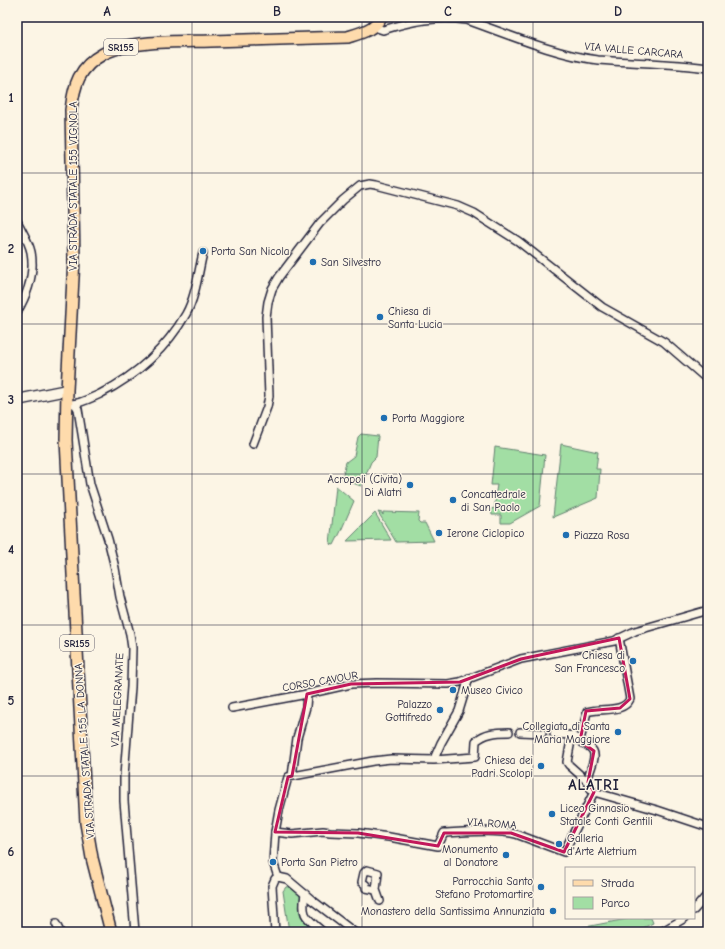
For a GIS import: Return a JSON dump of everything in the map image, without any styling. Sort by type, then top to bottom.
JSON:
[{"type":"main road","name":"VIA STRADA STATALE 155 VIGNOLA","points":[[69,352],[74,259],[72,110],[74,92],[79,77],[89,64],[116,48],[136,45],[348,36],[363,33],[374,26],[381,17]]},
{"type":"main road","name":"VIA STRADA STATALE 155 LA DONNA","points":[[69,352],[67,390],[71,404],[66,440],[86,824],[92,858],[111,932]]},
{"type":"main road","points":[[17,400],[67,390]]},
{"type":"street","name":"VIA VALLE CARCARA","points":[[374,26],[383,30],[406,23],[423,20],[444,18],[467,20],[536,44],[598,60],[686,65],[708,68]]},
{"type":"street","points":[[253,444],[267,407],[269,396],[266,317],[272,289],[279,277],[320,223],[352,192],[360,186],[370,184],[458,206],[468,210],[518,241],[602,307],[664,342],[708,380]]},
{"type":"street","points":[[17,221],[28,242],[32,260],[29,285],[25,299],[17,312]]},
{"type":"street","points":[[71,404],[94,397],[131,375],[152,358],[166,343],[186,314],[192,301],[203,253]]},
{"type":"street","name":"VIA MELEGRANATE","points":[[71,404],[78,409],[90,484],[108,539],[132,648],[131,687],[124,776],[124,801],[135,932]]},
{"type":"street","name":"CORSO CAVOUR","points":[[232,708],[307,694],[350,684],[448,684],[460,682],[521,658],[607,642],[635,630],[708,610]]},
{"type":"street","points":[[580,740],[587,712],[620,708],[626,706],[629,701],[629,692],[619,638]]},
{"type":"street","points":[[434,759],[459,711],[469,678]]},
{"type":"street","points":[[292,776],[296,738],[306,707],[307,694]]},
{"type":"street","points":[[278,877],[273,862],[275,832],[288,777],[373,761],[475,756],[476,741],[481,736],[509,732]]},
{"type":"street","points":[[522,732],[542,733]]},
{"type":"street","points":[[554,734],[572,735],[594,751],[588,782],[589,787],[594,792],[708,827]]},
{"type":"street","points":[[572,735],[567,762],[588,782]]},
{"type":"street","name":"VIA ROMA","points":[[275,832],[292,834],[323,831],[358,833],[438,846],[444,833],[475,831],[511,833],[564,852],[594,792]]},
{"type":"street","points":[[278,877],[288,879],[354,932]]},
{"type":"street","points":[[275,932],[272,886],[275,878],[278,877]]},
{"type":"street","points":[[376,890],[380,901]]},
{"type":"street","points":[[305,894],[303,909],[305,916],[323,932]]},
{"type":"street","points":[[695,909],[708,894]]},
{"type":"street","points":[[661,932],[683,919]]},
{"type":"street","points":[[56,924],[60,932]]},
{"type":"highlighted area","points":[[619,638],[630,699],[620,708],[586,711],[580,741],[594,751],[588,782],[594,792],[564,852],[511,833],[444,833],[438,846],[358,833],[275,832],[288,777],[292,776],[307,694],[351,684],[460,682],[521,659]]},
{"type":"green space","points":[[361,434],[378,436],[376,457],[371,462],[361,486],[342,479],[346,462],[354,456],[358,437]]},
{"type":"green space","points":[[561,444],[598,452],[596,469],[600,469],[598,498],[553,517]]},
{"type":"green space","points":[[495,447],[545,455],[540,506],[510,523],[501,523],[501,515],[492,515],[491,509],[495,508],[497,485],[491,485]]},
{"type":"green space","points":[[336,486],[354,501],[334,545],[330,544]]},
{"type":"green space","points":[[378,512],[382,513],[383,515],[383,512],[419,513],[418,521],[420,523],[425,523],[434,541],[396,542]]},
{"type":"green space","points":[[375,513],[391,540],[347,541]]},
{"type":"green space","points":[[290,886],[301,895],[301,899],[307,909],[308,916],[327,932],[289,932],[283,891],[286,887]]},
{"type":"green space","points":[[627,919],[651,919],[653,923],[635,932],[559,932]]},
{"type":"tunnel","points":[[542,733],[554,734]]},
{"type":"place","name":"Porta San Nicola","points":[[203,251]]},
{"type":"place","name":"San Silvestro","points":[[313,262]]},
{"type":"place","name":"Chiesa di Santa Lucia","points":[[380,317]]},
{"type":"place","name":"Porta Maggiore","points":[[384,418]]},
{"type":"place","name":"Acropoli (Civita) Di Alatri","points":[[410,485]]},
{"type":"place","name":"Concattedrale di San Paolo","points":[[453,500]]},
{"type":"place","name":"Ierone Ciclopico","points":[[439,533]]},
{"type":"place","name":"Piazza Rosa","points":[[566,535]]},
{"type":"place","name":"Chiesa di San Francesco","points":[[633,661]]},
{"type":"place","name":"Museo Civico","points":[[453,690]]},
{"type":"place","name":"Palazzo Gottifredo","points":[[440,710]]},
{"type":"place","name":"Collegiata di Santa Maria Maggiore","points":[[618,732]]},
{"type":"place","name":"Chiesa dei Padri Scolopi","points":[[541,766]]},
{"type":"place","name":"Liceo Ginnasio Statale Conti Gentili","points":[[552,814]]},
{"type":"place","name":"Galleria d'Arte Aletrium","points":[[559,844]]},
{"type":"place","name":"Monumento al Donatore","points":[[506,855]]},
{"type":"place","name":"Porta San Pietro","points":[[273,862]]},
{"type":"place","name":"Parrocchia Santo Stefano Protomartire","points":[[541,887]]},
{"type":"place","name":"Monastero della Santissima Annunziata","points":[[553,911]]},
{"type":"district","name":"ALATRI","points":[[594,785]]}]
